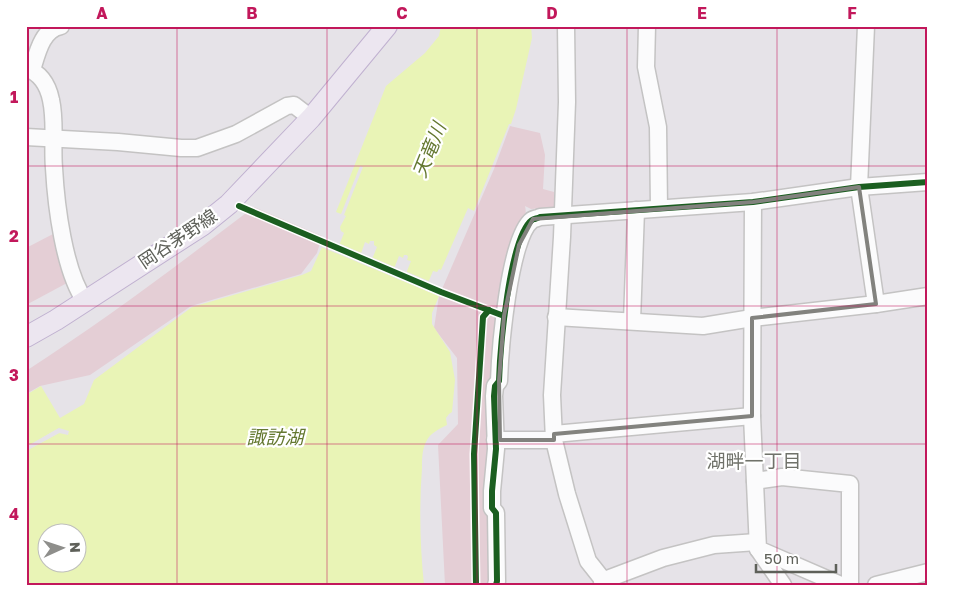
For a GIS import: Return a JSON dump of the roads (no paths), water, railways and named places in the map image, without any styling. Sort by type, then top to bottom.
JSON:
[{"type":"main road","name":"岡谷茅野線","points":[[26,337],[203,225],[236,197],[311,118],[388,26]]},
{"type":"street","points":[[61,26],[55,27],[43,39],[29,69],[37,74],[45,84],[51,99],[57,203],[69,267],[78,290],[85,300]]},
{"type":"street","points":[[566,26],[566,102],[562,217],[552,395],[554,437],[567,494],[588,561],[604,583],[663,558],[714,544],[757,545],[840,585]]},
{"type":"street","points":[[646,26],[646,66],[658,126],[659,208]]},
{"type":"street","points":[[866,26],[859,187],[876,304]]},
{"type":"street","points":[[26,137],[197,148],[236,134],[288,106],[294,105],[311,118]]},
{"type":"street","points":[[498,583],[496,513],[499,507],[498,440],[502,386],[498,381],[504,316],[518,245],[533,219],[753,202],[859,187],[928,182]]},
{"type":"street","points":[[753,202],[752,416],[757,545],[782,585]]},
{"type":"street","points":[[632,321],[636,210]]},
{"type":"street","points":[[556,317],[703,326],[928,296]]},
{"type":"street","points":[[498,440],[554,437],[752,416]]},
{"type":"street","points":[[755,482],[782,477],[850,484],[850,585]]},
{"type":"street","points":[[878,585],[928,572]]},
{"type":"water","name":"諏訪湖","points":[[441,26],[531,26],[532,38],[511,124],[509,124],[474,211],[468,208],[441,270],[433,271],[425,290],[439,296],[432,313],[432,324],[450,352],[455,380],[452,412],[446,418],[447,425],[430,436],[423,451],[420,512],[424,585],[26,585],[26,451],[59,433],[59,428],[26,447],[26,395],[41,386],[60,418],[84,404],[94,380],[192,307],[311,271],[322,247],[336,253],[344,233],[340,227],[346,216],[344,215],[363,167],[360,166],[341,214],[336,212],[386,86],[425,53],[439,36]],"holes":[[[370,241],[374,241],[374,245],[377,247],[369,267],[358,262],[365,242],[369,244]],[[404,255],[407,255],[407,260],[411,261],[403,281],[391,276],[399,256],[403,258]]]},
{"type":"district","name":"湖畔一丁目","points":[[754,461]]},
{"type":"water label","name":"天竜川","points":[[429,150]]}]
